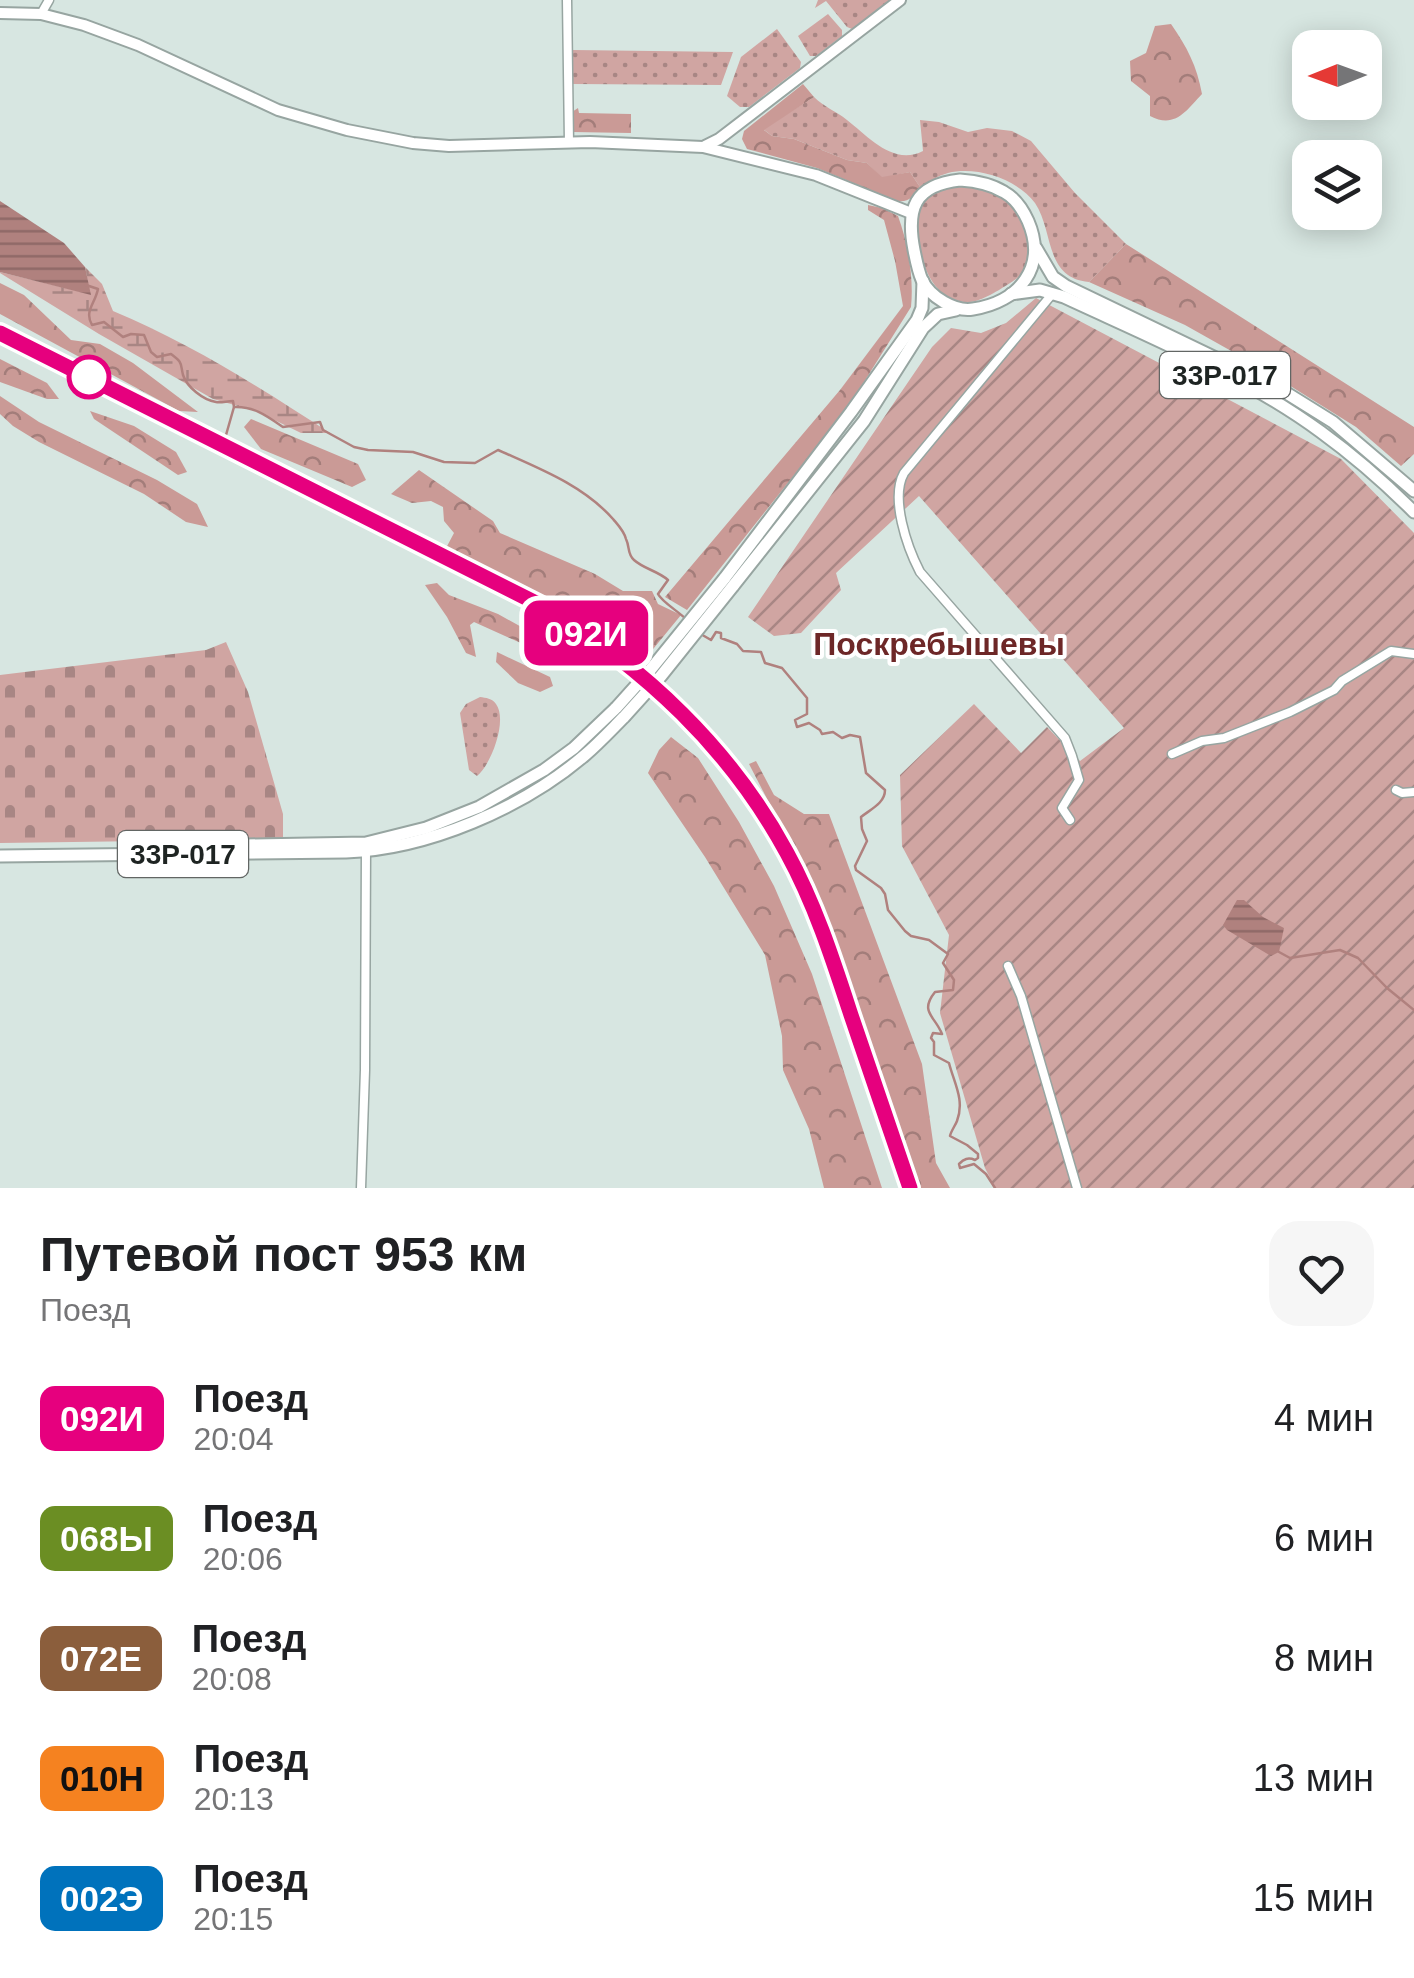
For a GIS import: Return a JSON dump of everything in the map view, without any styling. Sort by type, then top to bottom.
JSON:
[{"type":"highway","name":"33Р-017","points":[[0,853],[402,846],[490,815],[555,778],[585,755],[620,712],[661,676],[917,320],[922,308],[923,281],[911,235],[911,213],[921,194],[947,182],[973,181],[1004,192],[1025,214],[1036,248],[1052,277],[1280,389],[1333,422],[1414,491]]},
{"type":"highway","points":[[1011,294],[1029,276],[1036,248]]},
{"type":"highway","points":[[923,281],[944,302],[963,310]]},
{"type":"highway","name":"33Р-017","points":[[728,582],[864,421],[923,328],[938,314],[992,304],[1026,290],[1053,292],[1252,389],[1319,430],[1376,475],[1414,512]]},
{"type":"main road","points":[[702,146],[719,139],[900,0]]},
{"type":"main road","points":[[0,14],[40,14],[102,31],[278,110],[388,139],[489,146],[702,146],[816,175],[911,213]]},
{"type":"main road","points":[[737,125],[730,142],[737,154]]},
{"type":"street","points":[[40,14],[49,0]]},
{"type":"street","points":[[567,0],[570,143]]},
{"type":"street","points":[[1053,292],[904,472],[897,497],[920,572],[1064,738],[1079,780],[1062,808],[1070,820]]},
{"type":"street","points":[[1172,754],[1290,712],[1334,690],[1391,651],[1414,654]]},
{"type":"street","points":[[1396,790],[1414,792]]},
{"type":"street","points":[[362,1188],[366,847]]},
{"type":"street","points":[[1008,966],[1021,996],[1077,1188]]},
{"type":"green space","points":[[818,0],[890,0],[852,29],[826,1],[815,8]]},
{"type":"green space","points":[[828,14],[842,30],[842,36],[816,56],[810,56],[798,36]]},
{"type":"green space","points":[[1171,24],[1191,57],[1202,94],[1179,116],[1166,120],[1150,116],[1150,96],[1131,81],[1130,61],[1146,53],[1155,26]]},
{"type":"green space","points":[[777,29],[801,62],[800,68],[749,107],[740,107],[727,96],[741,57]]},
{"type":"green space","points":[[573,50],[733,52],[721,85],[572,84]]},
{"type":"green space","points":[[803,84],[814,97],[764,130],[772,136],[794,139],[847,160],[867,163],[882,177],[910,172],[920,187],[913,196],[897,201],[817,168],[747,149],[742,139],[744,131]]},
{"type":"green space","points":[[814,97],[882,148],[902,155],[923,151],[920,120],[968,132],[987,128],[1012,131],[1031,141],[1126,244],[1089,282],[1075,279],[1057,263],[1035,203],[1007,181],[984,173],[959,171],[920,187],[910,172],[882,178],[867,163],[847,160],[794,139],[772,136],[763,129]]},
{"type":"green space","points":[[578,108],[579,113],[631,114],[631,133],[572,132],[572,112]]},
{"type":"green space","points":[[957,185],[985,190],[1008,202],[1025,227],[1031,246],[1029,264],[1020,276],[992,294],[969,302],[952,299],[935,285],[918,241],[918,208],[926,198]]},
{"type":"green space","points":[[868,205],[898,216],[909,261],[911,307],[849,406],[687,610],[665,597],[840,390],[903,306],[884,220],[868,210]]},
{"type":"green space","points":[[1126,244],[1414,427],[1414,454],[1401,466],[1356,427],[1265,370],[1185,325],[1089,282]]},
{"type":"green space","points":[[85,267],[102,284],[113,311],[197,352],[330,433],[301,433],[256,411],[213,399],[0,273],[90,294]]},
{"type":"green space","points":[[0,283],[24,295],[71,340],[100,344],[133,363],[198,412],[179,411],[0,314]]},
{"type":"green space","points":[[1036,298],[1341,459],[1414,533],[1414,1188],[995,1188],[985,1168],[940,1013],[949,935],[902,846],[900,775],[974,704],[1021,753],[1047,727],[1080,761],[1124,728],[919,496],[836,573],[841,590],[801,633],[774,636],[748,617],[932,347],[951,328],[981,333],[1006,323]]},
{"type":"green space","points":[[0,359],[47,383],[59,399],[47,399],[0,382]]},
{"type":"green space","points":[[0,396],[39,422],[197,504],[208,527],[186,522],[144,494],[13,426],[0,414]]},
{"type":"green space","points":[[90,411],[134,426],[176,452],[187,472],[178,475],[94,419]]},
{"type":"green space","points":[[251,419],[358,464],[366,480],[352,487],[261,449],[244,427]]},
{"type":"green space","points":[[419,470],[493,521],[500,533],[595,574],[623,591],[652,591],[658,604],[681,615],[640,665],[570,617],[445,550],[454,533],[444,521],[443,507],[431,501],[412,503],[391,494]]},
{"type":"green space","points":[[437,583],[449,595],[498,614],[570,654],[576,658],[574,668],[566,669],[534,649],[474,622],[470,625],[476,657],[466,653],[425,585]]},
{"type":"green space","points":[[226,642],[248,692],[283,814],[283,839],[0,843],[0,675],[206,650]]},
{"type":"green space","points":[[497,652],[550,677],[553,686],[540,692],[518,683],[496,662]]},
{"type":"green space","points":[[480,697],[494,702],[500,720],[492,753],[477,776],[469,770],[460,713],[466,704]]},
{"type":"green space","points":[[671,737],[698,758],[774,886],[812,974],[882,1188],[824,1188],[809,1129],[783,1070],[782,1036],[765,955],[648,773],[659,750]]},
{"type":"green space","points":[[756,761],[774,795],[804,814],[829,814],[922,1064],[936,1163],[950,1188],[920,1188],[835,949],[793,849],[749,764]]},
{"type":"shaded area","points":[[0,201],[64,243],[85,267],[91,295],[0,272]]},
{"type":"shaded area","points":[[1237,900],[1244,900],[1263,917],[1284,928],[1279,952],[1271,956],[1227,930],[1223,925]]},
{"type":"waterway","points":[[86,285],[98,289],[90,311],[92,325],[104,322],[123,337],[144,335],[151,352],[157,357],[175,357],[188,384],[211,401],[233,401],[234,407],[254,410],[283,427],[320,422],[323,430],[368,450],[413,452],[444,462],[475,463],[498,450],[559,478],[588,496],[613,519],[624,533],[632,558],[668,580],[658,594],[687,620]]},
{"type":"waterway","points":[[226,435],[234,407]]},
{"type":"waterway","points":[[699,633],[711,640],[716,632],[721,633],[721,638],[743,651],[761,652],[765,663],[782,668],[807,698],[807,714],[795,720],[797,727],[809,723],[822,734],[860,737],[866,773],[885,790],[880,802],[861,817],[867,841],[856,870],[881,888],[888,910],[905,931],[929,940],[948,954],[943,963],[954,980],[953,990],[935,992],[928,1009],[942,1034],[933,1033],[931,1038],[934,1055],[949,1063],[959,1099],[959,1113],[950,1136],[978,1154],[975,1160],[959,1164],[960,1168],[974,1164],[995,1188]]},
{"type":"waterway","points":[[1279,952],[1290,958],[1340,950],[1358,958],[1414,1010]]},
{"type":"railway","points":[[0,333],[544,607],[616,657],[682,714],[739,779],[765,815],[797,872],[830,953],[910,1188]]},
{"type":"train","name":"092И","points":[[0,333],[544,607],[605,646],[665,696],[749,792],[803,884],[910,1188]]},
{"type":"district","name":"Поскребышевы","points":[[939,644]]}]
